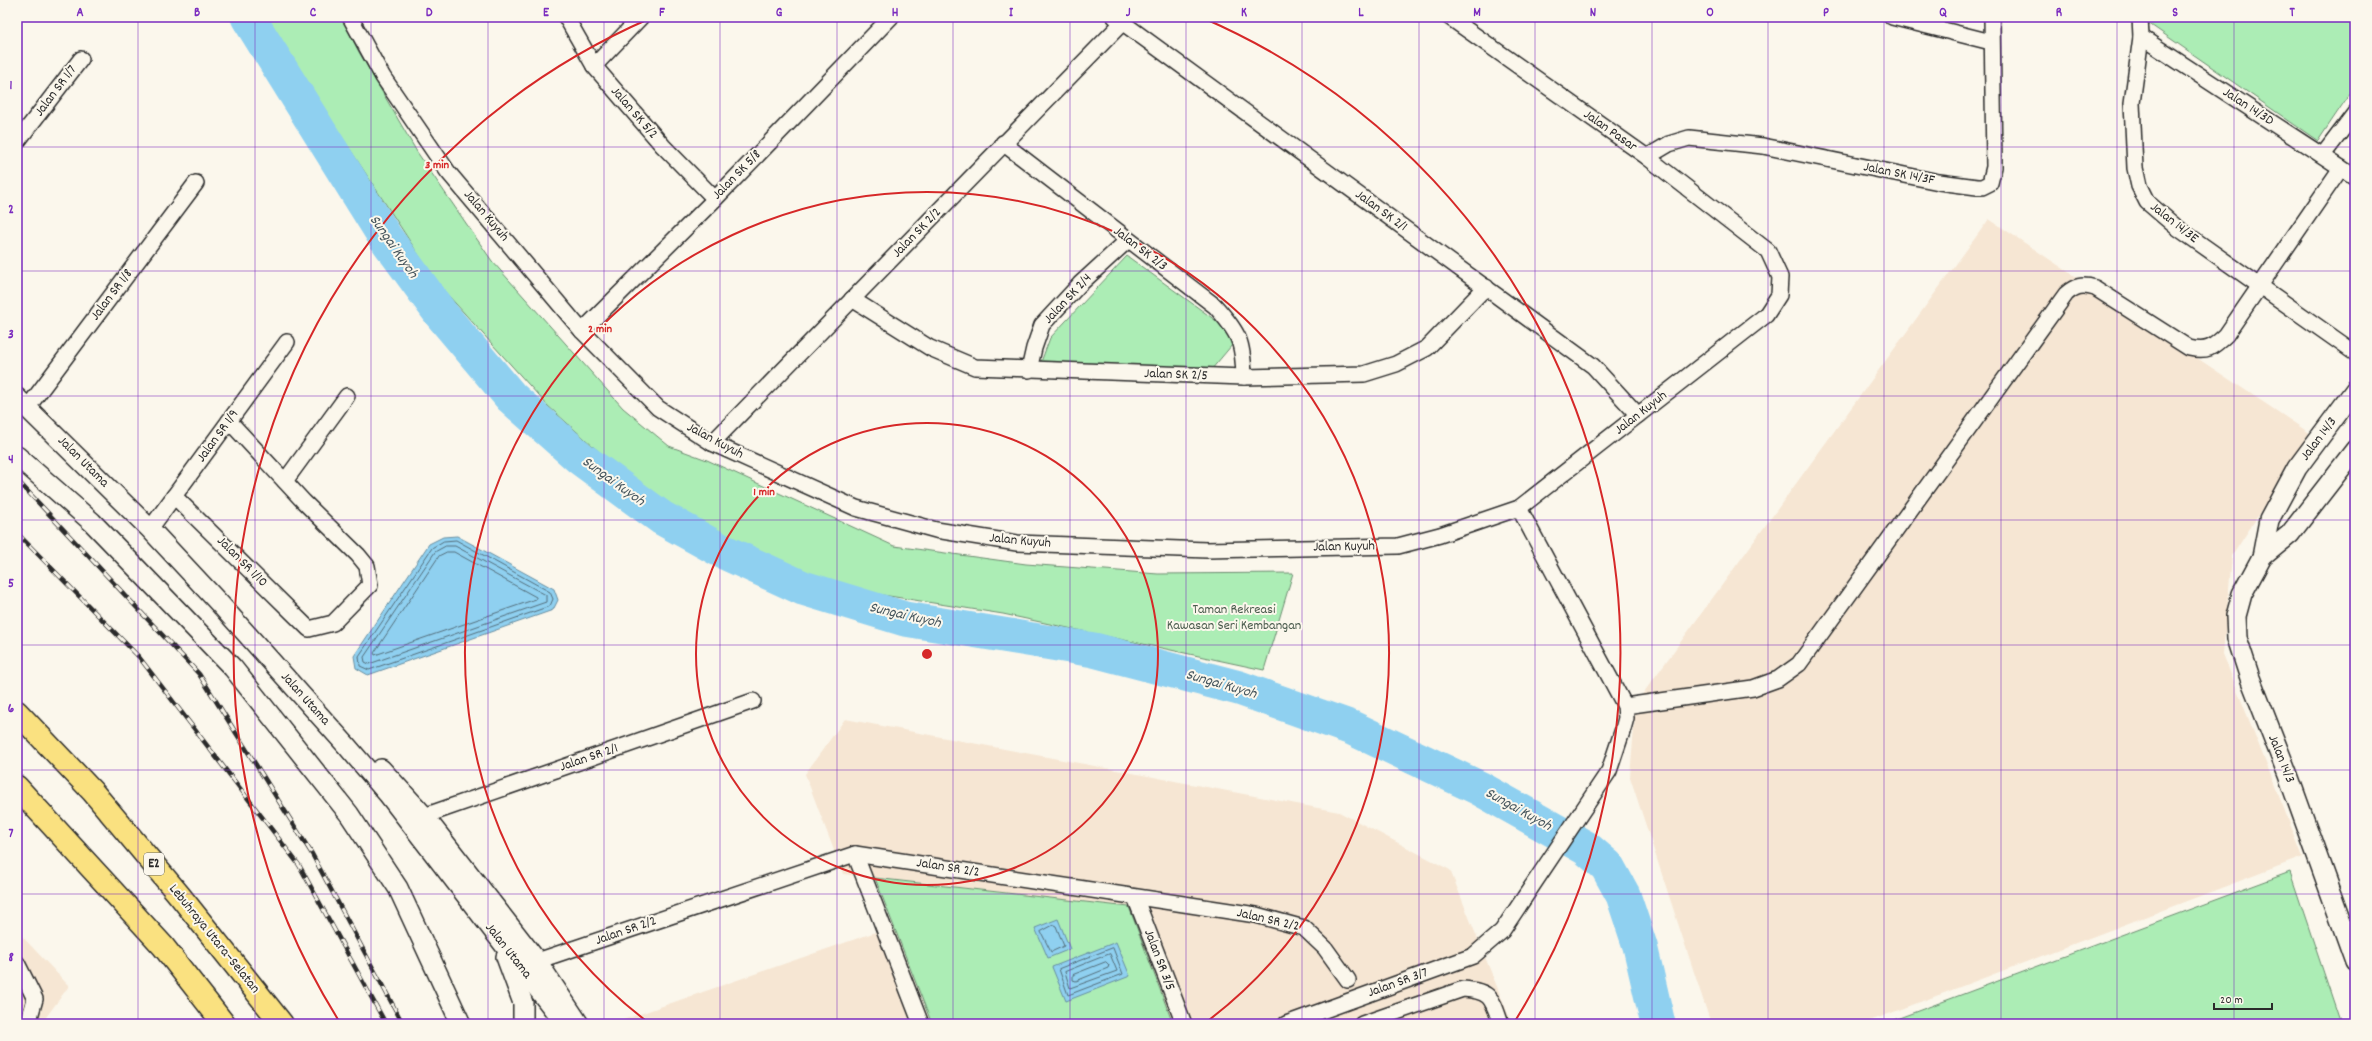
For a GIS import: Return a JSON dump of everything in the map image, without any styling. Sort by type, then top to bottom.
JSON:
[{"type":"highway","name":"Lebuhraya Utara–Selatan","points":[[17,712],[92,792],[180,896],[282,1024]]},
{"type":"highway","points":[[17,787],[163,946],[224,1024]]},
{"type":"street","name":"Jalan Kuyuh","points":[[350,17],[383,77],[435,153],[582,331],[658,408],[712,443],[856,508],[936,530],[1017,543],[1207,550],[1398,546],[1440,535],[1520,508],[1766,315],[1779,295],[1780,277],[1768,251]]},
{"type":"street","name":"Jalan SK 5/2","points":[[566,17],[594,66],[663,146],[715,199]]},
{"type":"street","points":[[594,66],[641,17]]},
{"type":"street","name":"Jalan SK 5/8","points":[[582,331],[715,199],[890,17]]},
{"type":"street","name":"Jalan Pasar","points":[[1449,17],[1647,157],[1768,251]]},
{"type":"street","points":[[1892,17],[1991,42]]},
{"type":"street","name":"Jalan SK 14/3F","points":[[1647,157],[1668,144],[1689,138],[1763,146],[1939,182],[1982,188],[1993,179],[1992,17]]},
{"type":"street","name":"Jalan 14/3E","points":[[2140,17],[2141,37],[2132,103],[2135,168],[2139,186],[2146,202],[2175,226],[2355,353]]},
{"type":"street","name":"Jalan SK 2/2","points":[[712,443],[1003,143],[1118,20]]},
{"type":"street","name":"Jalan SK 2/1","points":[[1118,20],[1486,287],[1592,366],[1638,415]]},
{"type":"street","name":"Jalan 14/3D","points":[[2141,37],[2323,155],[2355,178]]},
{"type":"street","name":"Jalan SR 1/7","points":[[17,142],[81,59]]},
{"type":"street","points":[[2323,155],[2355,113]]},
{"type":"street","name":"Jalan SK 2/3","points":[[1003,143],[1215,306],[1235,328],[1243,350],[1244,377]]},
{"type":"street","points":[[1520,508],[1625,706],[1753,688],[1778,679],[1799,664],[2002,380],[2066,294],[2074,287],[2085,285],[2094,288],[2188,348],[2203,351],[2216,344],[2226,334],[2341,168]]},
{"type":"street","name":"Jalan SR 1/8","points":[[23,403],[196,184]]},
{"type":"street","name":"Jalan SK 2/4","points":[[1029,370],[1034,348],[1042,325],[1080,284],[1128,240]]},
{"type":"street","name":"Jalan SK 2/5","points":[[852,299],[930,348],[975,367],[1244,377],[1364,374],[1396,364],[1427,348],[1486,287]]},
{"type":"street","name":"Jalan SR 1/9","points":[[150,529],[287,342]]},
{"type":"street","name":"Jalan 14/3","points":[[2355,390],[2297,468],[2269,520],[2262,557],[2242,594],[2236,616],[2237,638],[2256,696],[2288,775],[2355,961]]},
{"type":"street","points":[[229,421],[285,481],[347,396]]},
{"type":"street","name":"Jalan Utama","points":[[23,403],[150,529],[220,603],[346,745],[378,782],[565,1024]]},
{"type":"street","name":"Jalan 14/3","points":[[2262,557],[2290,534],[2355,450]]},
{"type":"street","points":[[17,456],[92,522],[233,668],[349,814],[398,888],[461,1020]]},
{"type":"street","name":"Jalan SR 1/10","points":[[174,496],[309,629],[333,624],[370,585],[367,566],[285,481]]},
{"type":"street","name":"Jalan SR 2/1","points":[[424,816],[753,701]]},
{"type":"street","name":"Jalan SR 3/7","points":[[1286,1024],[1473,956],[1502,930],[1609,771],[1624,729],[1626,718],[1625,706]]},
{"type":"street","points":[[346,745],[386,773],[424,816],[537,961],[579,1024]]},
{"type":"street","points":[[855,854],[921,1024]]},
{"type":"street","name":"Jalan SR 2/2","points":[[537,961],[855,854],[1256,915],[1304,928],[1325,948],[1348,980]]},
{"type":"street","name":"Jalan SR 3/5","points":[[1135,897],[1184,1024]]},
{"type":"street","points":[[499,939],[523,1003],[523,1024]]},
{"type":"street","points":[[17,963],[35,999],[28,1024]]},
{"type":"street","points":[[1362,1024],[1464,989],[1480,990],[1493,1001],[1501,1024]]},
{"type":"shaded area","points":[[1989,219],[2311,434],[2232,556],[2223,654],[2303,857],[1862,1024],[1711,1024],[1630,777],[1636,703]]},
{"type":"shaded area","points":[[845,719],[1339,812],[1450,870],[1512,1024],[1173,1024],[1129,907],[843,874],[805,774]]},
{"type":"shaded area","points":[[893,926],[931,1024],[611,1024]]},
{"type":"shaded area","points":[[17,931],[69,986],[41,1024],[17,1024]]},
{"type":"green space","name":"Taman Rekreasi Kawasan Seri Kembangan","points":[[264,17],[341,17],[359,52],[417,152],[492,261],[623,408],[669,446],[707,460],[894,546],[1026,564],[1158,574],[1293,573],[1264,670],[1003,614],[870,593],[779,566],[651,498],[548,406],[437,283]]},
{"type":"green space","points":[[2148,17],[2355,17],[2355,86],[2318,141],[2148,23]]},
{"type":"green space","points":[[1127,256],[1226,328],[1232,345],[1211,370],[1041,362],[1050,338]]},
{"type":"green space","points":[[2290,872],[2341,1024],[1883,1024]]},
{"type":"green space","points":[[875,878],[1129,907],[1173,1024],[932,1024]]},
{"type":"water","points":[[457,536],[554,589],[558,600],[553,610],[368,675],[356,668],[354,656],[429,544],[443,537]]},
{"type":"water","points":[[1058,919],[1070,949],[1048,958],[1035,928]]},
{"type":"water","points":[[1116,942],[1130,976],[1066,1001],[1052,967]]},
{"type":"waterway","name":"Sungai Kuyoh","points":[[248,17],[385,237],[441,314],[511,397],[580,458],[662,518],[722,551],[803,588],[905,619],[1094,650],[1239,688],[1352,728],[1479,788],[1586,848],[1607,866],[1623,895],[1640,946],[1658,1024]]},
{"type":"railway","points":[[17,480],[199,674],[312,854],[403,1024]]},
{"type":"railway","points":[[17,533],[139,657],[299,865],[386,1024]]}]
